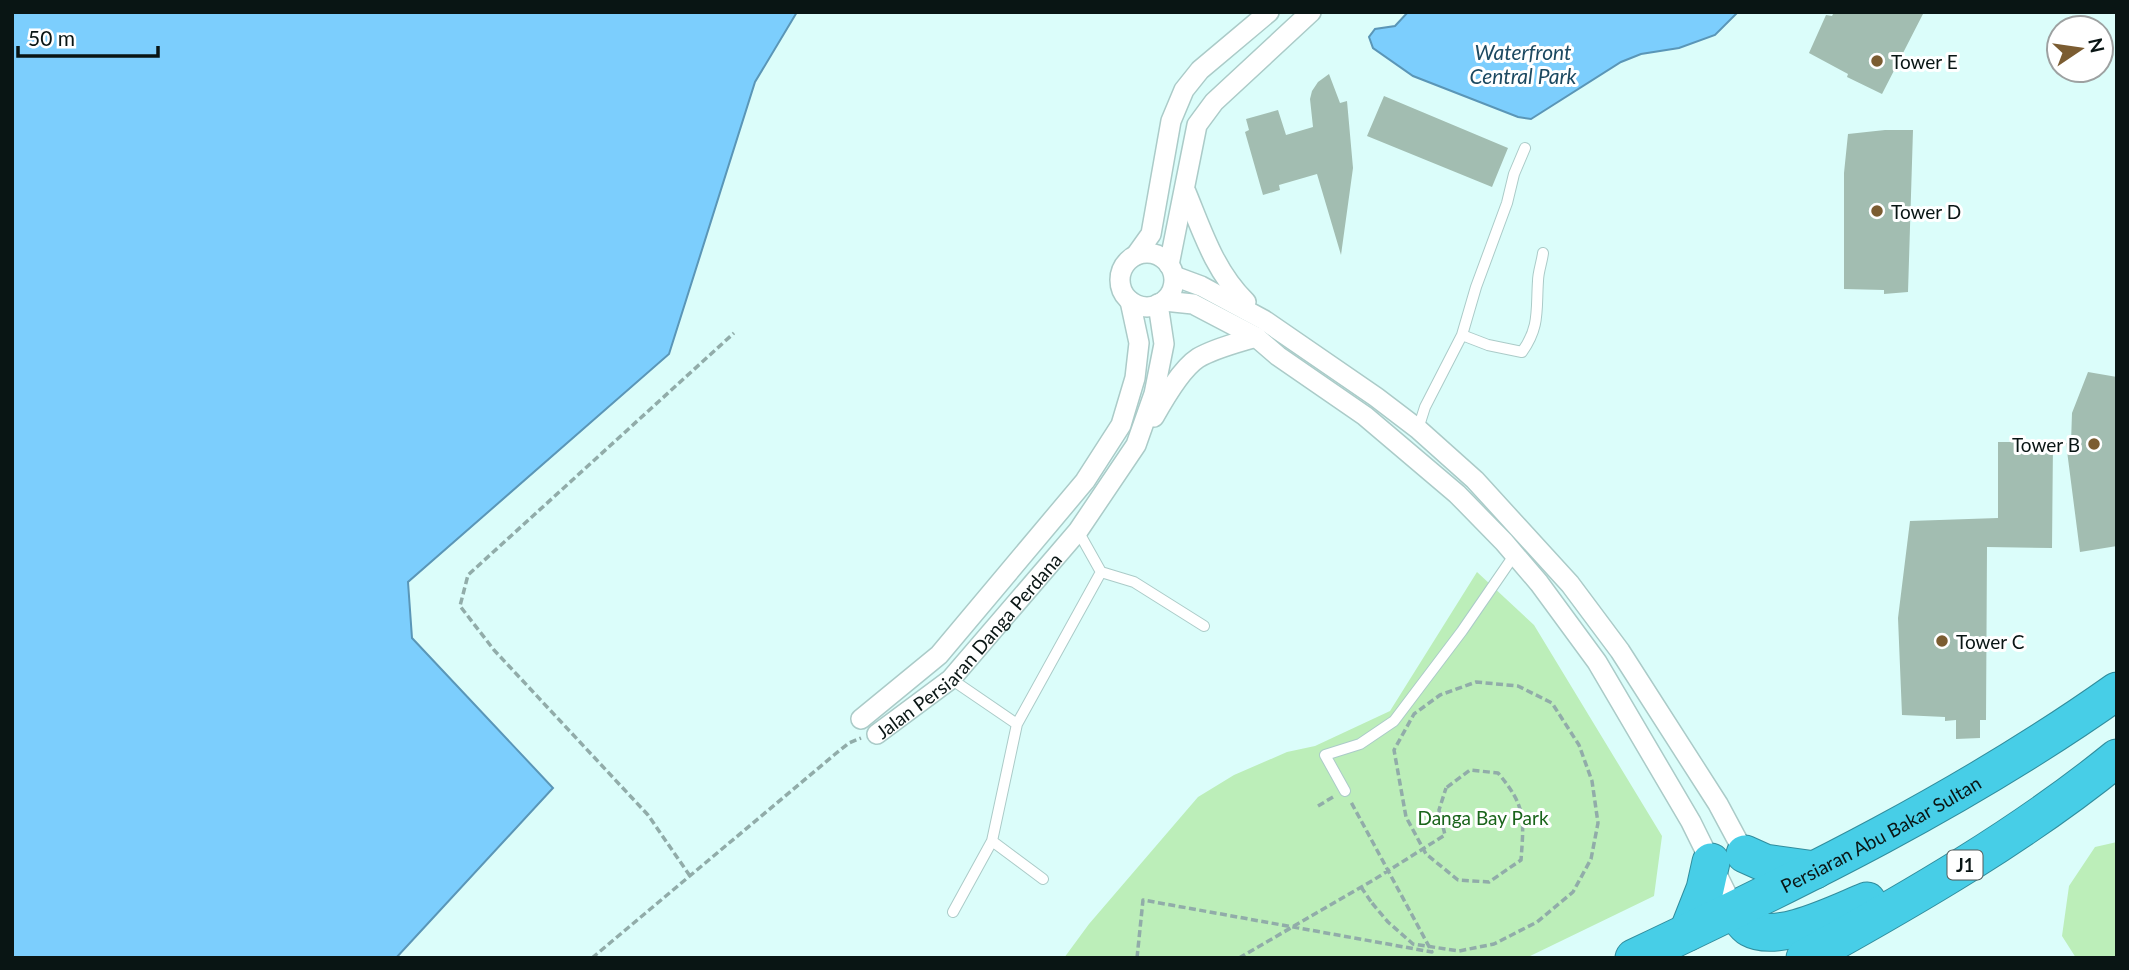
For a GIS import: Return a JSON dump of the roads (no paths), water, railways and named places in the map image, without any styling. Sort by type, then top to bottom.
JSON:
[{"type":"highway","name":"Persiaran Abu Bakar Sultan","points":[[1634,958],[1735,911],[1901,826],[2040,745],[2117,691]]},
{"type":"highway","name":"J1","points":[[1805,958],[1955,872],[2072,794],[2117,758]]},
{"type":"highway","points":[[1768,946],[1878,896],[1934,867],[2017,831]]},
{"type":"highway","points":[[1688,932],[1705,889],[1728,858],[1815,870]]},
{"type":"highway","points":[[1767,894],[1774,913],[1768,946]]},
{"type":"highway","points":[[1735,911],[1768,946]]},
{"type":"street","points":[[1260,329],[1193,304],[1161,302],[1143,306],[1130,301],[1121,287],[1121,279],[1125,265],[1136,256],[1151,233],[1171,121],[1184,90],[1200,70],[1269,12]]},
{"type":"street","points":[[1161,302],[1172,290],[1172,271],[1197,125],[1214,102],[1311,12]]},
{"type":"street","points":[[1185,191],[1203,236],[1229,286],[1278,356],[1365,416],[1457,494],[1515,554],[1597,662],[1691,821],[1767,894]]},
{"type":"street","points":[[1136,256],[1148,253],[1157,255],[1172,271],[1201,286],[1260,329],[1376,397],[1418,429],[1475,480],[1570,584],[1620,650],[1718,804],[1735,911]]},
{"type":"street","name":"Jalan Persiaran Danga Perdana","points":[[861,719],[939,655],[1085,481],[1121,425],[1135,378],[1139,344],[1130,301]]},
{"type":"street","name":"Jalan Persiaran Danga Perdana","points":[[877,734],[951,679],[1078,531],[1136,445],[1154,394],[1164,344],[1161,302]]},
{"type":"street","points":[[1136,445],[1169,391],[1195,360],[1260,329]]},
{"type":"lane","points":[[1418,429],[1425,407],[1462,335],[1476,287],[1507,204],[1514,174],[1525,148]]},
{"type":"lane","points":[[1462,335],[1488,345],[1522,352],[1532,338],[1538,317],[1538,280],[1544,253]]},
{"type":"lane","points":[[1078,531],[1101,572],[1134,582],[1204,625]]},
{"type":"lane","points":[[1345,791],[1325,755],[1360,744],[1394,721],[1447,652],[1515,554]]},
{"type":"lane","points":[[953,912],[992,841],[1017,724],[1101,572]]},
{"type":"lane","points":[[951,679],[1017,724]]},
{"type":"lane","points":[[992,841],[1044,879]]},
{"type":"water","points":[[12,12],[797,12],[755,82],[669,354],[408,582],[412,638],[553,788],[396,958],[12,958]]},
{"type":"water","name":"Waterfront Central Park","points":[[1408,12],[1738,12],[1715,35],[1679,48],[1641,54],[1621,62],[1531,119],[1518,117],[1413,76],[1373,48],[1369,37],[1375,29],[1395,26]]},
{"type":"place","name":"Tower E","points":[[1877,61]]},
{"type":"place","name":"Tower D","points":[[1877,211]]},
{"type":"place","name":"Tower B","points":[[2094,444]]},
{"type":"place","name":"Tower C","points":[[1942,641]]},
{"type":"park label","name":"Danga Bay Park","points":[[1483,817]]}]
